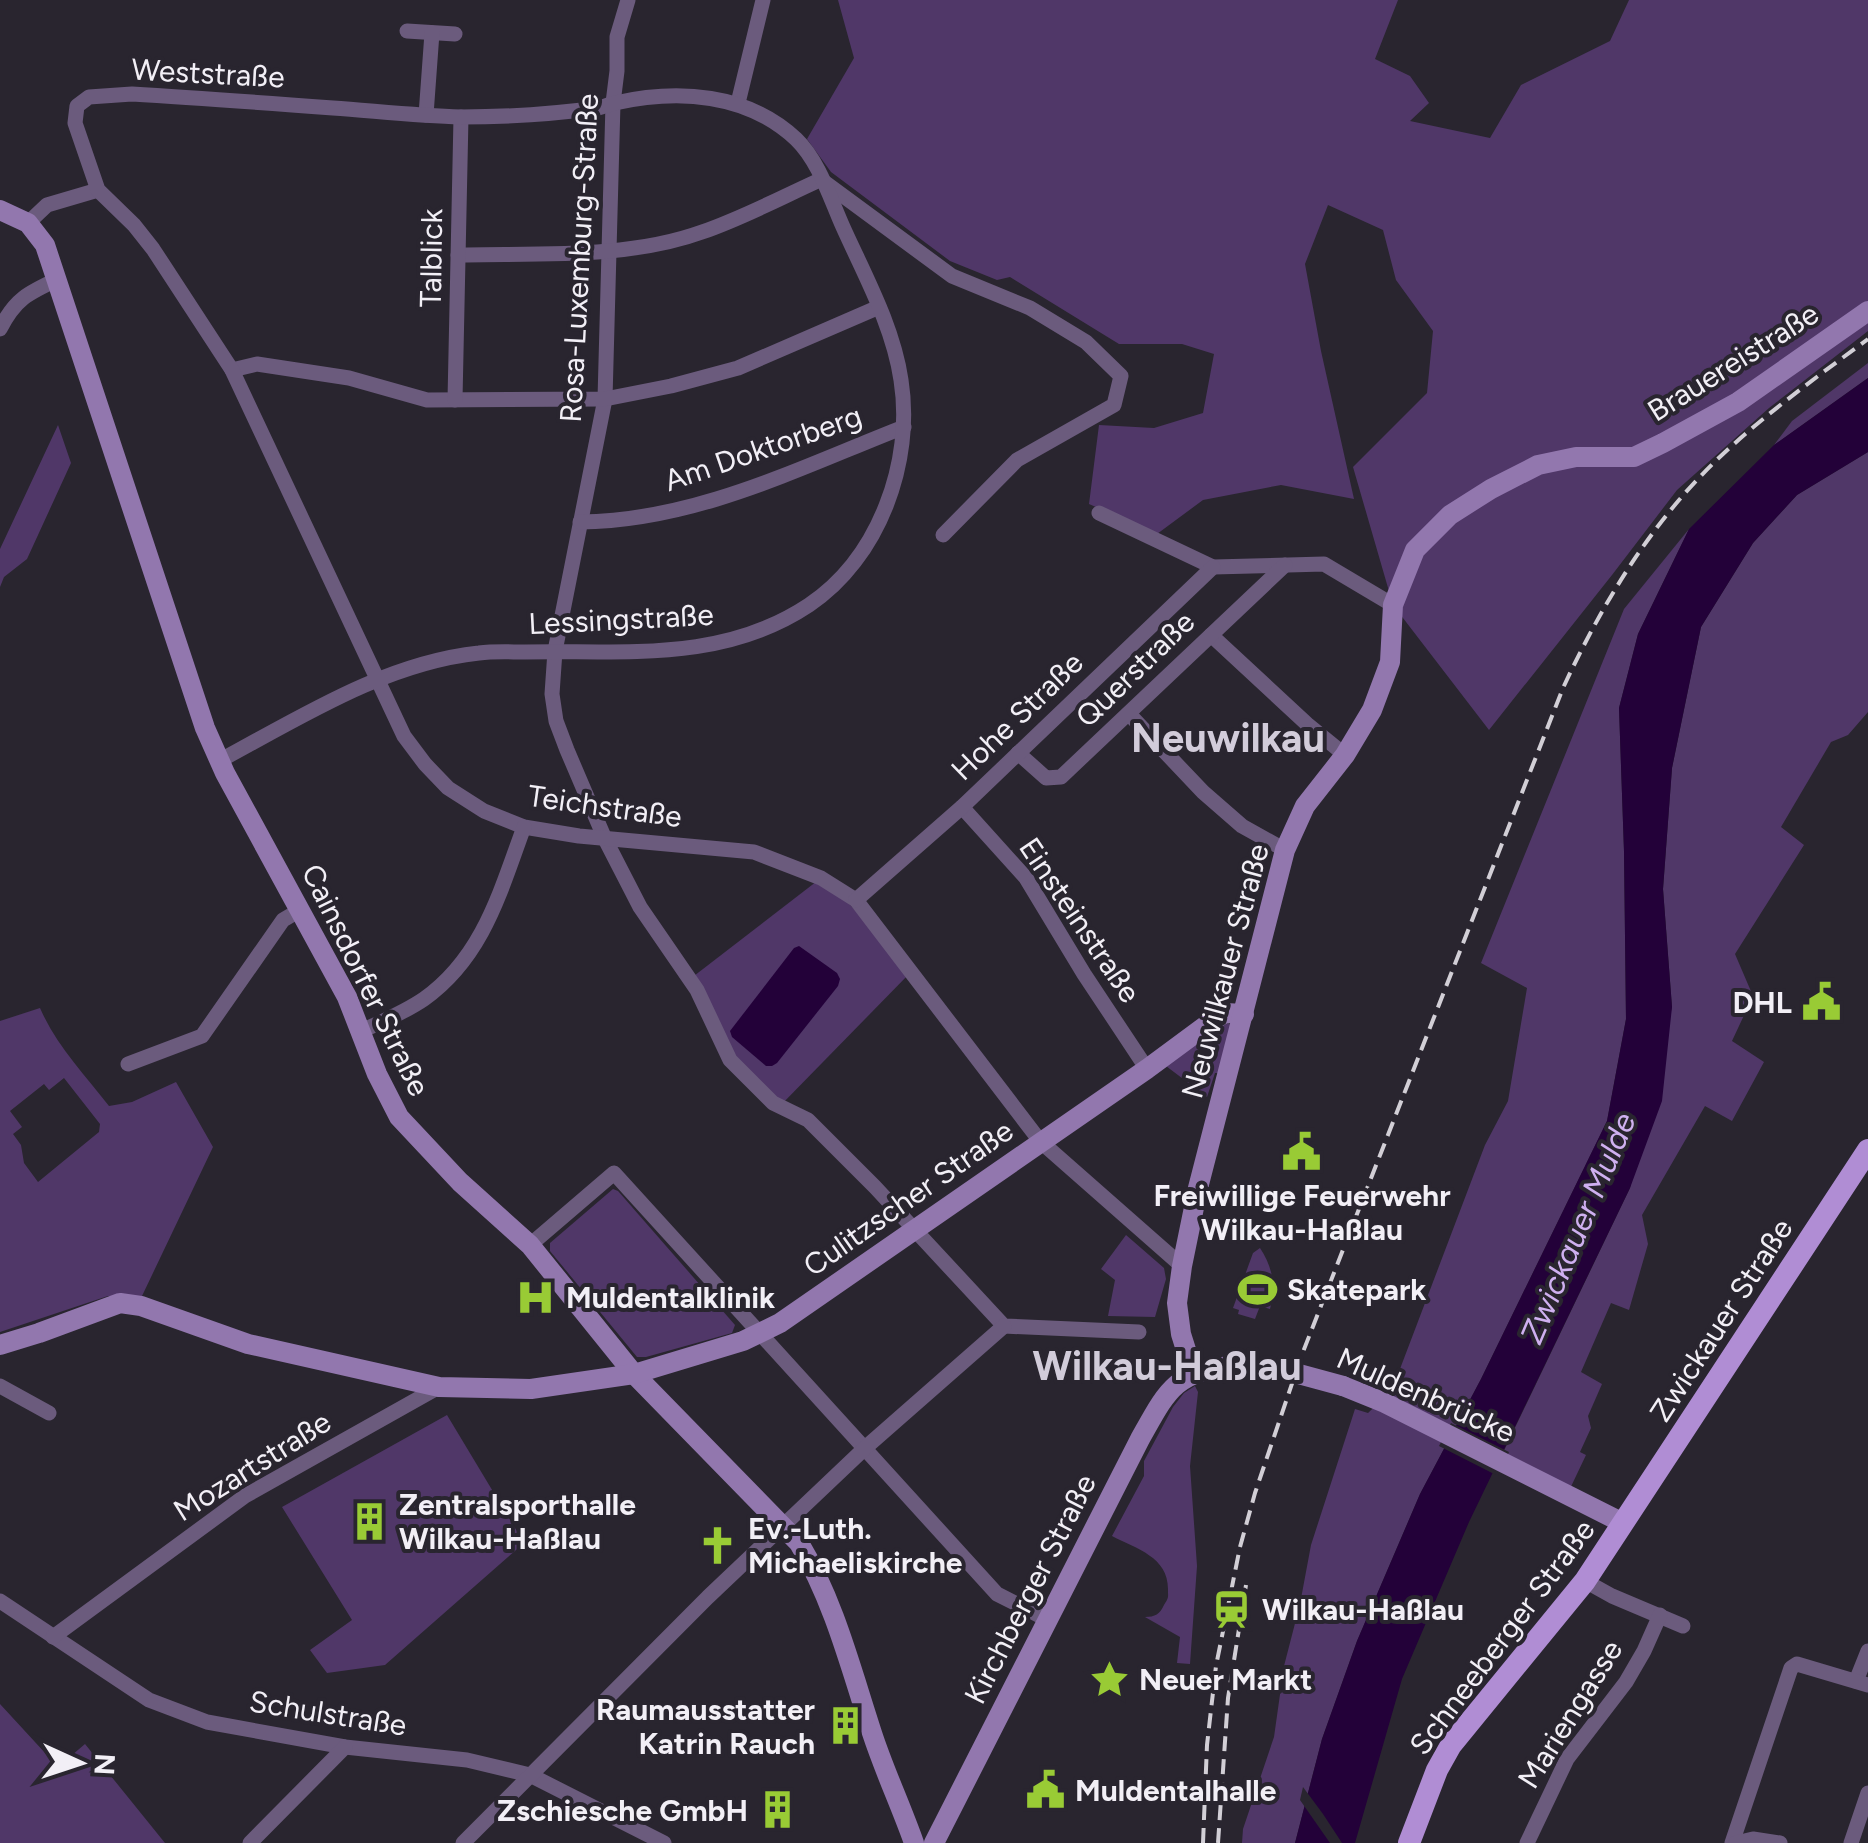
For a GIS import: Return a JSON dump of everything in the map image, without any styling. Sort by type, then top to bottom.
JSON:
[{"type":"main road","name":"Zwickauer Straße","points":[[1623,1523],[1868,1150]]},
{"type":"main road","name":"Schneeberger Straße","points":[[1409,1843],[1437,1770],[1452,1746],[1585,1581],[1623,1523]]},
{"type":"street","name":"Rosa-Luxemburg-Straße","points":[[628,0],[618,37],[613,103],[605,399],[555,652],[552,694],[556,722],[640,907],[697,990],[730,1060],[773,1103],[808,1120],[1004,1326]]},
{"type":"street","points":[[738,103],[763,0]]},
{"type":"street","points":[[407,31],[455,34]]},
{"type":"street","points":[[426,115],[432,32]]},
{"type":"street","name":"Weststraße","points":[[98,190],[76,123],[77,106],[89,97],[132,94],[462,117],[568,111],[659,98],[707,96],[738,103],[780,126],[798,140],[822,180]]},
{"type":"street","name":"Talblick","points":[[456,400],[462,117]]},
{"type":"street","points":[[458,255],[609,251],[672,241],[701,233],[822,180],[952,276],[1030,308],[1086,342],[1121,376],[1114,405],[1017,460],[943,536]]},
{"type":"street","name":"Lessingstraße","points":[[219,761],[377,678],[478,653],[665,650],[722,644],[762,630],[810,604],[843,575],[886,508],[895,481],[904,427],[902,385],[896,350],[822,180]]},
{"type":"street","points":[[0,210],[28,223],[47,206],[98,190]]},
{"type":"street","name":"Teichstraße","points":[[98,190],[152,249],[232,370],[404,736],[448,788],[484,811],[524,827],[606,839],[754,852],[821,878],[856,900],[1040,1141],[1182,1266]]},
{"type":"street","name":"Cainsdorfer Straße","points":[[28,223],[45,245],[58,279],[197,706],[219,761],[338,980],[399,1117],[460,1182],[530,1245],[634,1374],[799,1543],[815,1569],[914,1843]]},
{"type":"street","points":[[0,328],[14,303],[58,279]]},
{"type":"street","points":[[232,370],[257,364],[349,378],[427,400],[605,399],[738,368],[878,307]]},
{"type":"street","name":"Brauereistraße","points":[[1392,605],[1416,550],[1450,515],[1491,489],[1538,464],[1576,456],[1634,457],[1738,402],[1868,311]]},
{"type":"street","name":"Am Doktorberg","points":[[580,522],[609,522],[699,504],[798,471],[904,427]]},
{"type":"street","points":[[1100,512],[1213,566],[1324,564],[1392,605]]},
{"type":"street","name":"Querstraße","points":[[1018,753],[1046,778],[1061,777],[1285,565]]},
{"type":"street","name":"Hohe Straße","points":[[856,900],[962,807],[1213,566]]},
{"type":"street","name":"Neuwilkauer Straße","points":[[1193,1372],[1179,1318],[1182,1266],[1198,1188],[1285,850],[1305,806],[1345,755],[1372,710],[1390,662],[1392,605]]},
{"type":"street","points":[[1211,635],[1345,755]]},
{"type":"street","points":[[1129,714],[1203,792],[1242,826],[1285,850]]},
{"type":"street","name":"Einsteinstraße","points":[[962,807],[1026,878],[1147,1069]]},
{"type":"street","points":[[361,1031],[423,1000],[475,948],[524,827]]},
{"type":"street","points":[[128,1064],[202,1036],[283,920],[300,910]]},
{"type":"street","name":"Culitzscher Straße","points":[[0,1345],[120,1302],[248,1344],[439,1387],[542,1389],[634,1374],[760,1334],[780,1323],[1225,1012],[1244,1014]]},
{"type":"street","points":[[530,1245],[614,1173],[997,1594],[1048,1620]]},
{"type":"street","points":[[463,1843],[708,1598],[865,1448],[1004,1326],[1139,1332]]},
{"type":"street","name":"Muldenbrücke","points":[[1193,1372],[1261,1366],[1342,1386],[1385,1403],[1623,1523]]},
{"type":"street","name":"Kirchberger Straße","points":[[934,1843],[1140,1439],[1169,1390],[1193,1372]]},
{"type":"street","points":[[0,1386],[48,1413]]},
{"type":"street","name":"Mozartstraße","points":[[53,1637],[245,1496],[439,1387]]},
{"type":"street","points":[[1585,1581],[1683,1626]]},
{"type":"street","name":"Schulstraße","points":[[0,1601],[149,1700],[207,1722],[345,1747],[467,1760],[530,1775],[664,1843]]},
{"type":"street","name":"Mariengasse","points":[[1527,1843],[1566,1759],[1626,1682],[1660,1615]]},
{"type":"street","points":[[1780,1843],[1753,1839],[1734,1843],[1791,1668],[1796,1664],[1862,1683],[1868,1651]]},
{"type":"street","points":[[250,1843],[345,1747]]},
{"type":"street","points":[[1851,1843],[1868,1793]]},
{"type":"shaded area","points":[[838,0],[1398,0],[1375,59],[1410,76],[1429,103],[1410,121],[1490,138],[1521,85],[1610,41],[1629,0],[1868,0],[1868,331],[1769,408],[1677,490],[1489,730],[1393,605],[1353,467],[1427,393],[1433,331],[1396,280],[1383,230],[1328,205],[1305,264],[1354,499],[1281,485],[1203,500],[1157,534],[1089,504],[1099,425],[1154,428],[1203,413],[1214,354],[1182,344],[1119,344],[1010,277],[997,280],[950,261],[831,172],[807,139],[854,58]]},
{"type":"shaded area","points":[[1868,363],[1868,378],[1774,445],[1792,421]]},
{"type":"shaded area","points":[[58,425],[71,463],[27,559],[4,577],[0,587],[0,549]]},
{"type":"shaded area","points":[[1868,452],[1868,712],[1848,735],[1831,742],[1781,827],[1804,845],[1735,954],[1753,996],[1732,1041],[1764,1062],[1732,1121],[1705,1106],[1642,1215],[1648,1244],[1629,1310],[1611,1303],[1581,1372],[1602,1384],[1588,1416],[1591,1428],[1580,1452],[1586,1455],[1567,1495],[1499,1461],[1630,1188],[1672,1007],[1663,889],[1672,768],[1701,627],[1753,543],[1797,495]]},
{"type":"shaded area","points":[[1689,529],[1638,634],[1619,708],[1626,1019],[1607,1121],[1420,1494],[1357,1641],[1322,1739],[1295,1843],[1242,1843],[1243,1829],[1274,1737],[1284,1666],[1311,1545],[1355,1409],[1368,1413],[1392,1390],[1485,1145],[1508,1101],[1527,988],[1481,963],[1624,609]]},
{"type":"shaded area","points":[[821,878],[832,884],[910,973],[779,1107],[736,1067],[690,979]]},
{"type":"shaded area","points":[[40,1008],[62,1047],[109,1106],[132,1102],[176,1082],[213,1147],[142,1296],[108,1296],[0,1332],[0,1021]],"holes":[[[64,1078],[100,1124],[99,1132],[38,1182],[24,1163],[21,1145],[13,1134],[22,1127],[10,1111],[44,1084],[49,1090]]]},
{"type":"shaded area","points":[[1228,1023],[1232,1026],[1225,1073],[1215,1073],[1207,1097],[1166,1066]]},
{"type":"shaded area","points":[[613,1189],[735,1325],[732,1333],[637,1357],[550,1251],[550,1243]]},
{"type":"shaded area","points":[[1126,1235],[1164,1268],[1166,1279],[1155,1317],[1108,1316],[1115,1280],[1101,1269]]},
{"type":"shaded area","name":"Skatepark","points":[[1260,1248],[1268,1263],[1273,1293],[1270,1309],[1260,1306],[1255,1319],[1238,1314],[1239,1310],[1233,1308],[1253,1253]]},
{"type":"shaded area","points":[[1195,1386],[1198,1392],[1190,1466],[1197,1566],[1190,1664],[1177,1663],[1180,1637],[1145,1617],[1159,1613],[1167,1599],[1163,1569],[1149,1555],[1112,1536],[1144,1476],[1144,1461],[1173,1407]]},
{"type":"shaded area","points":[[447,1415],[524,1543],[385,1665],[327,1673],[310,1650],[352,1620],[282,1507]]},
{"type":"shaded area","points":[[0,1704],[58,1767],[85,1744],[165,1843],[0,1843]]},
{"type":"water","name":"Zwickauer Mulde","points":[[1868,378],[1868,452],[1797,495],[1753,543],[1701,627],[1672,768],[1663,889],[1672,1007],[1662,1101],[1630,1188],[1469,1522],[1402,1679],[1355,1843],[1295,1843],[1322,1739],[1357,1641],[1420,1494],[1607,1121],[1626,1019],[1619,708],[1638,634],[1689,529],[1774,445]]},
{"type":"water","points":[[799,946],[840,979],[777,1063],[766,1066],[730,1031]]},
{"type":"pier","points":[[1451,1423],[1509,1452],[1498,1476],[1439,1446]]},
{"type":"pier","points":[[1303,1787],[1342,1843],[1330,1843],[1300,1800]]},
{"type":"railway","points":[[1203,1843],[1207,1745],[1216,1666],[1255,1493],[1301,1357],[1563,688],[1613,593],[1674,506],[1740,439],[1868,339]]},
{"type":"railway","points":[[1218,1843],[1228,1698],[1246,1585]]},
{"type":"place","name":"DHL","points":[[1822,1002]]},
{"type":"place","name":"Freiwillige Feuerwehr Wilkau-Haßlau","points":[[1302,1151]]},
{"type":"place","name":"Skatepark","points":[[1257,1289]]},
{"type":"place","name":"Muldentalklinik","points":[[536,1297]]},
{"type":"place","name":"Zentralsporthalle Wilkau-Haßlau","points":[[369,1521]]},
{"type":"place","name":"Ev.-Luth. Michaeliskirche","points":[[718,1545]]},
{"type":"place","name":"Wilkau-Haßlau","points":[[1232,1609]]},
{"type":"place","name":"Neuer Markt","points":[[1109,1679]]},
{"type":"place","name":"Raumausstatter Katrin Rauch","points":[[845,1726]]},
{"type":"place","name":"Muldentalhalle","points":[[1045,1790]]},
{"type":"place","name":"Zschiesche GmbH","points":[[778,1810]]},
{"type":"district","name":"Neuwilkau","points":[[1228,738]]},
{"type":"district","name":"Wilkau-Haßlau","points":[[1167,1366]]}]
